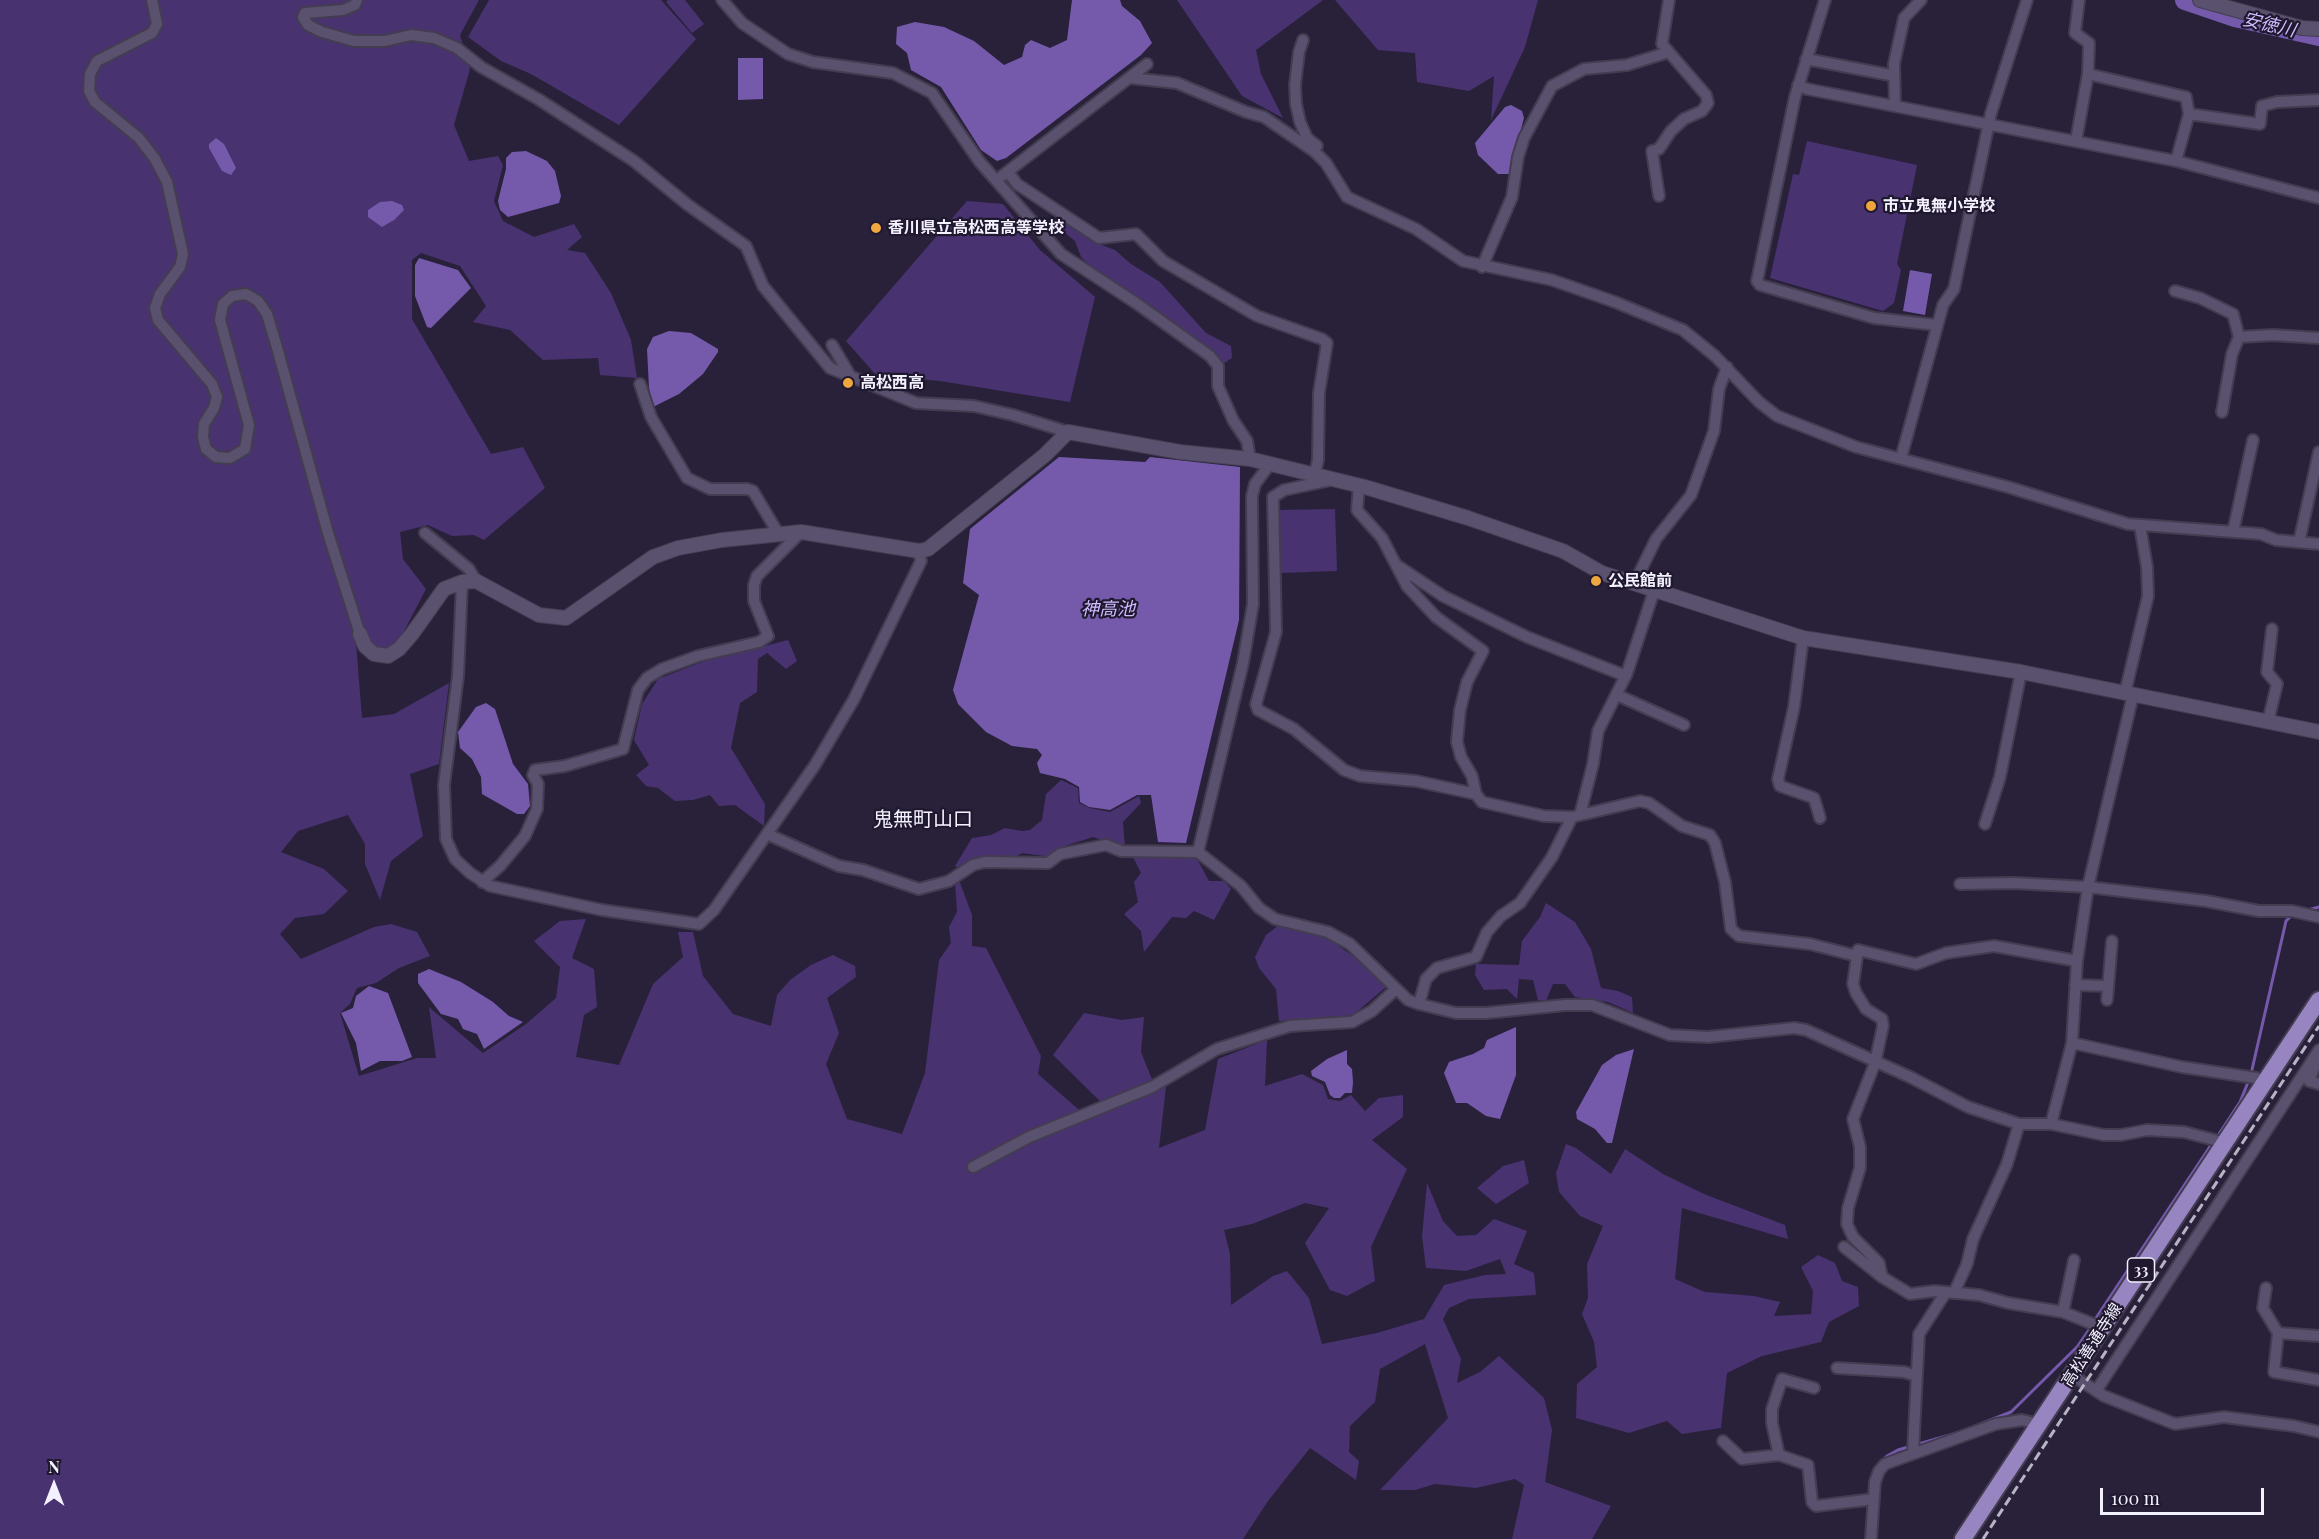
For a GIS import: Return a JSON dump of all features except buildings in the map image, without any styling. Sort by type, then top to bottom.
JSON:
[{"type":"main road","name":"高松善通寺線","points":[[1963,1539],[2319,1000]]},
{"type":"street","points":[[152,0],[157,24],[153,33],[110,52],[97,61],[90,74],[89,91],[95,102],[139,138],[155,159],[167,182],[183,254],[180,267],[160,294],[155,308],[158,320],[212,384],[217,397],[214,408],[204,424],[203,437],[206,449],[216,458],[230,458],[245,449],[249,426],[220,320],[223,304],[232,296],[246,294],[258,301],[267,314],[328,533],[360,634],[365,646],[374,654],[388,656],[399,649],[444,589],[469,582],[539,615],[566,618],[653,557],[678,548],[778,533],[801,532],[919,551],[928,549],[1045,455],[1068,432]]},
{"type":"street","points":[[357,0],[355,5],[343,10],[305,13],[303,17],[308,25],[321,32],[354,41],[385,41],[411,35],[434,38],[457,48],[481,67],[634,161],[687,205],[746,246],[763,286],[830,368],[916,403],[974,406],[1068,432],[1180,452],[1250,459],[1335,479],[1468,518],[1563,551],[1602,573],[1803,638],[2021,672],[2319,732]]},
{"type":"street","points":[[722,0],[742,23],[788,54],[813,62],[893,72],[932,93],[979,161],[1061,254],[1210,356],[1218,366],[1218,386],[1233,420],[1247,441],[1250,459]]},
{"type":"street","points":[[1659,196],[1652,151],[1659,149],[1671,131],[1684,119],[1702,111],[1708,103],[1706,94],[1662,44],[1669,0]]},
{"type":"street","points":[[1825,0],[1798,85],[1757,281],[1760,285],[1874,318],[1937,325]]},
{"type":"street","points":[[1895,106],[1894,64],[1904,18],[1922,0]]},
{"type":"street","points":[[1901,458],[1943,305],[1954,289],[1989,125],[2026,0]]},
{"type":"street","points":[[2076,141],[2088,74],[2089,44],[2075,33],[2079,0]]},
{"type":"street","points":[[2200,0],[2226,4],[2302,28],[2319,29]]},
{"type":"street","points":[[1303,40],[1299,52],[1295,85],[1296,104],[1307,138],[1323,151],[1326,163]]},
{"type":"street","points":[[1482,267],[1512,197],[1518,157],[1524,138],[1552,86],[1584,69],[1627,64],[1669,52]]},
{"type":"street","points":[[1806,59],[1890,75]]},
{"type":"street","points":[[997,180],[1147,64]]},
{"type":"street","points":[[2088,74],[2186,96],[2188,114],[2176,161]]},
{"type":"street","points":[[1130,78],[1177,83],[1246,112],[1264,117],[1315,152],[1326,163],[1347,197],[1416,229],[1463,261],[1482,267],[1552,280],[1615,302],[1683,330],[1727,367],[1759,402],[1777,416],[1856,447],[2140,526],[2233,532],[2319,544]]},
{"type":"street","points":[[1798,85],[1807,89],[2176,161],[2319,198]]},
{"type":"street","points":[[2188,114],[2260,124],[2262,106],[2277,102],[2319,100]]},
{"type":"street","points":[[1008,172],[1017,184],[1099,238],[1136,234],[1163,261],[1257,316],[1322,339],[1327,343],[1319,393],[1318,460],[1315,474]]},
{"type":"street","points":[[2175,291],[2200,298],[2233,314],[2239,337],[2232,354],[2222,412]]},
{"type":"street","points":[[2239,337],[2273,335],[2319,338]]},
{"type":"street","points":[[832,345],[851,377]]},
{"type":"street","points":[[1634,584],[1656,539],[1691,495],[1714,431],[1719,389],[1727,367]]},
{"type":"street","points":[[640,384],[651,417],[687,478],[710,489],[753,491],[778,533]]},
{"type":"street","points":[[2233,532],[2253,440]]},
{"type":"street","points":[[2299,542],[2319,452]]},
{"type":"street","points":[[1198,852],[1243,663],[1253,604],[1252,496],[1254,484],[1270,464]]},
{"type":"street","points":[[1335,479],[1284,490],[1273,497],[1276,632],[1256,704],[1258,710],[1294,729],[1344,770],[1360,776],[1416,781],[1476,794]]},
{"type":"street","points":[[2243,485],[2254,488]]},
{"type":"street","points":[[1359,486],[1357,510],[1382,538],[1407,586],[1436,617],[1483,651],[1467,682],[1460,710],[1457,742],[1461,757],[1472,776],[1476,794],[1482,802],[1545,816],[1576,816],[1640,801],[1649,803],[1682,826],[1710,835],[1715,843],[1725,882],[1731,929],[1738,936],[1810,944],[1857,956]]},
{"type":"street","points":[[2051,1124],[2072,1043],[2077,961],[2088,887],[2148,596],[2147,567],[2140,526]]},
{"type":"street","points":[[482,882],[500,866],[525,836],[537,809],[538,784],[533,775],[535,770],[565,766],[623,749],[638,690],[647,678],[662,669],[698,656],[759,642],[768,636],[754,601],[754,585],[758,576],[801,532]]},
{"type":"street","points":[[425,533],[470,569],[444,785],[446,839],[455,859],[482,882],[602,910],[699,924],[714,910],[815,765],[854,699],[921,561],[919,551]]},
{"type":"street","points":[[1395,564],[1443,596],[1527,637],[1626,676]]},
{"type":"street","points":[[1419,1004],[1426,979],[1437,968],[1476,957],[1487,932],[1501,916],[1520,903],[1552,857],[1576,816],[1593,765],[1598,731],[1626,676],[1654,591]]},
{"type":"street","points":[[2268,722],[2277,684],[2267,672],[2272,628]]},
{"type":"street","points":[[1803,638],[1794,707],[1778,779],[1780,786],[1814,798],[1820,818]]},
{"type":"street","points":[[1985,824],[2000,777],[2021,672]]},
{"type":"street","points":[[1617,695],[1684,725]]},
{"type":"street","points":[[766,834],[839,866],[863,870],[920,889],[949,881],[973,865],[985,862],[1048,863],[1060,854],[1106,845],[1121,851],[1198,852],[1241,886],[1259,908],[1275,919],[1328,932],[1350,944],[1408,1000],[1419,1004],[1456,1013],[1524,1011],[1565,1005],[1592,1005],[1670,1035],[1708,1038],[1794,1028],[1806,1030],[1910,1077],[1968,1107],[2019,1124],[2051,1124],[2104,1135],[2121,1136],[2147,1130],[2184,1132],[2226,1143]]},
{"type":"street","points":[[1960,884],[2014,883],[2088,887],[2206,901],[2259,911],[2292,911],[2319,917]]},
{"type":"street","points":[[2107,1000],[2112,941]]},
{"type":"street","points":[[1882,1277],[1879,1263],[1853,1237],[1847,1224],[1848,1208],[1860,1168],[1860,1147],[1853,1119],[1875,1063],[1883,1026],[1882,1020],[1866,1009],[1853,984],[1858,950],[1916,964],[1946,953],[1995,945],[2077,961]]},
{"type":"street","points":[[2075,985],[2108,986]]},
{"type":"street","points":[[973,1167],[1029,1137],[1152,1087],[1217,1049],[1290,1026],[1352,1022],[1372,1011],[1396,989]]},
{"type":"street","points":[[2072,1043],[2182,1066],[2256,1078],[2266,1082]]},
{"type":"street","points":[[2318,1051],[2309,1081],[2319,1084]]},
{"type":"street","points":[[2096,1391],[2318,1051]]},
{"type":"street","points":[[1914,1452],[1919,1334],[1950,1293],[1967,1264],[1973,1239],[2007,1164],[2019,1124]]},
{"type":"street","points":[[1844,1246],[1882,1277],[1911,1294],[1950,1293],[2063,1312],[2103,1328]]},
{"type":"street","points":[[2063,1312],[2074,1260]]},
{"type":"street","points":[[2266,1288],[2263,1308],[2278,1333],[2274,1372],[2319,1380]]},
{"type":"street","points":[[2278,1333],[2319,1336]]},
{"type":"street","points":[[1837,1368],[1904,1372],[1917,1376]]},
{"type":"street","points":[[2072,1375],[2096,1391],[2175,1424],[2224,1417],[2294,1426],[2319,1432]]},
{"type":"street","points":[[1779,1455],[1772,1423],[1772,1409],[1782,1379],[1814,1388]]},
{"type":"street","points":[[1871,1539],[1879,1471],[1885,1464],[1914,1452],[1956,1441],[1974,1430],[1996,1424],[2022,1420],[2039,1424]]},
{"type":"street","points":[[1723,1441],[1742,1459],[1779,1455],[1808,1465],[1812,1502],[1816,1506],[1874,1499]]},
{"type":"shaded area","points":[[0,0],[479,0],[460,35],[470,69],[454,125],[469,161],[498,156],[503,165],[494,201],[503,221],[534,237],[574,224],[582,237],[567,250],[585,253],[611,293],[631,340],[637,378],[600,375],[598,358],[543,360],[510,330],[473,322],[486,306],[460,266],[421,253],[412,260],[412,319],[491,454],[523,447],[545,488],[484,540],[474,535],[452,536],[428,525],[400,532],[403,559],[426,589],[401,637],[384,651],[356,643],[362,718],[394,714],[449,683],[439,764],[410,774],[423,836],[391,861],[380,900],[365,864],[365,844],[348,815],[298,831],[281,852],[324,869],[348,891],[324,914],[295,918],[280,934],[301,959],[374,927],[391,924],[417,932],[430,956],[399,968],[376,983],[357,988],[350,1004],[340,1013],[359,1076],[417,1058],[436,1058],[429,1007],[483,1053],[526,1024],[556,998],[560,967],[534,941],[560,921],[586,919],[572,958],[594,969],[597,1007],[584,1015],[576,1057],[619,1065],[653,984],[683,957],[678,932],[693,932],[703,976],[733,1014],[771,1026],[777,995],[790,980],[811,965],[833,955],[855,966],[856,977],[827,998],[839,1033],[826,1064],[847,1119],[902,1134],[925,1073],[939,960],[951,943],[949,927],[957,912],[955,881],[959,880],[972,915],[972,946],[986,948],[1041,1056],[1038,1074],[1078,1109],[1078,1123],[1106,1107],[1053,1055],[1084,1013],[1122,1020],[1144,1017],[1141,1052],[1153,1082],[1166,1087],[1159,1148],[1205,1130],[1218,1059],[1267,1040],[1265,1086],[1302,1074],[1323,1085],[1328,1099],[1340,1101],[1351,1095],[1365,1111],[1379,1098],[1403,1095],[1403,1117],[1372,1140],[1407,1169],[1371,1247],[1375,1281],[1347,1296],[1330,1290],[1305,1243],[1329,1208],[1305,1203],[1252,1224],[1224,1230],[1230,1254],[1231,1305],[1273,1276],[1287,1271],[1309,1298],[1322,1344],[1377,1333],[1424,1319],[1444,1285],[1485,1275],[1506,1274],[1500,1259],[1466,1271],[1426,1268],[1422,1236],[1427,1183],[1443,1221],[1457,1236],[1476,1235],[1494,1219],[1527,1231],[1514,1264],[1534,1273],[1536,1295],[1469,1299],[1449,1308],[1443,1319],[1461,1359],[1457,1383],[1480,1372],[1499,1356],[1544,1398],[1552,1430],[1545,1482],[1611,1506],[1592,1539],[1512,1539],[1524,1485],[1515,1479],[1476,1488],[1435,1484],[1415,1490],[1380,1490],[1448,1418],[1425,1344],[1380,1369],[1375,1402],[1350,1426],[1349,1452],[1359,1461],[1356,1480],[1310,1448],[1268,1501],[1243,1539],[0,1539]]},
{"type":"shaded area","points":[[489,0],[661,0],[696,39],[619,125],[531,74],[501,61],[468,37]]},
{"type":"shaded area","points":[[685,0],[704,24],[692,33],[666,2]]},
{"type":"shaded area","points":[[1177,0],[1323,0],[1256,50],[1261,74],[1283,118],[1242,96]]},
{"type":"shaded area","points":[[1335,0],[1538,0],[1525,47],[1491,120],[1494,76],[1469,91],[1417,82],[1415,53],[1378,50]]},
{"type":"shaded area","points":[[1807,141],[1917,165],[1897,264],[1901,270],[1894,303],[1883,311],[1770,278],[1793,174],[1799,175]]},
{"type":"shaded area","points":[[967,201],[1003,204],[1040,250],[1095,297],[1070,402],[940,381],[876,375],[846,341]]},
{"type":"shaded area","points":[[1061,219],[1099,244],[1115,250],[1131,264],[1160,282],[1206,333],[1231,346],[1232,358],[1223,364],[1208,349],[1096,272],[1081,257],[1075,241],[1054,224]]},
{"type":"shaded area","points":[[1335,509],[1337,571],[1279,573],[1277,510]]},
{"type":"shaded area","points":[[788,640],[797,661],[786,669],[767,653],[758,659],[757,692],[740,703],[731,748],[765,804],[764,826],[735,805],[719,806],[710,795],[693,800],[675,801],[658,788],[646,786],[636,775],[649,765],[634,740],[642,704],[658,679],[702,662]]},
{"type":"shaded area","points":[[1061,780],[1078,788],[1079,803],[1090,808],[1110,812],[1139,796],[1141,803],[1123,822],[1125,848],[1093,837],[1062,847],[1051,857],[1022,853],[1010,860],[960,869],[955,866],[972,838],[991,835],[1005,828],[1030,830],[1042,820],[1046,794]]},
{"type":"shaded area","points":[[1132,855],[1195,855],[1209,881],[1224,881],[1231,889],[1214,920],[1194,911],[1186,918],[1172,917],[1144,952],[1141,931],[1124,914],[1138,902],[1134,882],[1141,873]]},
{"type":"shaded area","points":[[1546,903],[1575,922],[1591,949],[1601,988],[1618,991],[1632,997],[1633,1013],[1608,1002],[1575,997],[1565,984],[1553,984],[1546,1001],[1538,1000],[1533,980],[1519,979],[1517,999],[1507,989],[1484,990],[1475,975],[1476,964],[1519,965],[1522,941],[1540,917]]},
{"type":"shaded area","points":[[1279,925],[1326,937],[1353,956],[1386,987],[1353,1015],[1279,1021],[1276,989],[1259,968],[1255,957],[1266,935]]},
{"type":"shaded area","points":[[1566,1144],[1576,1148],[1611,1174],[1625,1149],[1663,1174],[1704,1194],[1785,1225],[1788,1239],[1682,1208],[1675,1279],[1705,1292],[1754,1296],[1780,1302],[1774,1316],[1811,1314],[1813,1291],[1801,1267],[1818,1255],[1835,1263],[1842,1281],[1858,1287],[1859,1306],[1829,1322],[1821,1342],[1762,1356],[1727,1373],[1721,1428],[1682,1434],[1667,1421],[1629,1433],[1576,1418],[1577,1384],[1597,1367],[1594,1342],[1582,1314],[1588,1298],[1587,1264],[1603,1226],[1580,1216],[1559,1192],[1556,1173]]},
{"type":"shaded area","points":[[1524,1160],[1529,1183],[1496,1204],[1477,1188],[1503,1166]]},
{"type":"water","points":[[1072,0],[1120,0],[1122,6],[1140,21],[1152,43],[1141,55],[1006,158],[997,161],[981,150],[941,87],[911,70],[907,53],[896,44],[897,27],[915,22],[944,27],[974,41],[1004,65],[1022,57],[1025,45],[1031,40],[1050,48],[1067,40]]},
{"type":"water","points":[[738,58],[763,58],[763,99],[738,100]]},
{"type":"water","points":[[1511,105],[1522,111],[1524,118],[1509,174],[1498,174],[1478,155],[1475,143],[1505,107]]},
{"type":"water","points":[[216,138],[224,144],[236,168],[231,175],[222,171],[209,148],[209,144]]},
{"type":"water","points":[[526,151],[547,161],[555,171],[561,196],[559,203],[508,217],[500,210],[498,201],[506,169],[506,158],[512,152]]},
{"type":"water","points":[[392,201],[402,205],[404,210],[394,220],[382,227],[368,217],[368,210],[380,202]]},
{"type":"water","points":[[419,258],[458,270],[471,288],[431,328],[427,327],[415,296],[415,265]]},
{"type":"water","points":[[1910,270],[1932,274],[1925,315],[1903,311]]},
{"type":"water","points":[[669,331],[691,333],[718,349],[718,352],[703,374],[679,394],[653,407],[649,388],[647,349],[653,337]]},
{"type":"water","name":"神高池","points":[[1059,457],[1145,462],[1150,457],[1240,467],[1239,620],[1186,843],[1158,842],[1151,795],[1137,795],[1110,810],[1089,807],[1080,802],[1079,787],[1065,779],[1040,773],[1037,763],[1042,755],[1037,749],[1012,746],[986,732],[958,704],[953,690],[979,595],[963,583],[970,529]]},
{"type":"water","points":[[486,703],[495,709],[513,764],[528,784],[530,806],[524,814],[517,814],[482,794],[481,777],[472,759],[460,748],[458,732],[476,707]]},
{"type":"water","points":[[429,969],[461,982],[493,1002],[509,1016],[523,1022],[484,1049],[477,1034],[463,1029],[458,1019],[441,1014],[418,983],[418,974]]},
{"type":"water","points":[[369,986],[388,993],[412,1057],[402,1061],[380,1061],[361,1071],[356,1043],[341,1013],[353,1008],[356,996]]},
{"type":"water","points":[[1516,1027],[1516,1075],[1500,1119],[1486,1116],[1467,1103],[1456,1103],[1444,1073],[1449,1062],[1473,1054],[1484,1048],[1487,1040]]},
{"type":"water","points":[[1634,1049],[1612,1143],[1607,1143],[1595,1129],[1577,1119],[1576,1112],[1602,1065],[1616,1055]]},
{"type":"water","points":[[1347,1050],[1347,1064],[1352,1069],[1352,1093],[1345,1093],[1340,1098],[1334,1098],[1330,1095],[1325,1082],[1312,1076],[1311,1071],[1327,1059]]},
{"type":"waterway","name":"安徳川","points":[[2185,0],[2235,17],[2319,36]]},
{"type":"waterway","points":[[2308,910],[2319,907]]},
{"type":"waterway","points":[[2251,1074],[2286,921],[2291,916]]},
{"type":"waterway","points":[[2217,1137],[2240,1102],[2249,1080]]},
{"type":"waterway","points":[[2094,1321],[2213,1142]]},
{"type":"waterway","points":[[1877,1466],[1887,1456],[1898,1450],[1960,1432],[2011,1412],[2077,1347],[2091,1327]]},
{"type":"railway","points":[[1983,1539],[2319,1026]]},
{"type":"place","name":"市立鬼無小学校","points":[[1871,206]]},
{"type":"place","name":"香川県立高松西高等学校","points":[[876,228]]},
{"type":"place","name":"高松西高","points":[[848,383]]},
{"type":"place","name":"公民館前","points":[[1596,581]]},
{"type":"district","name":"鬼無町山口","points":[[923,820]]}]
